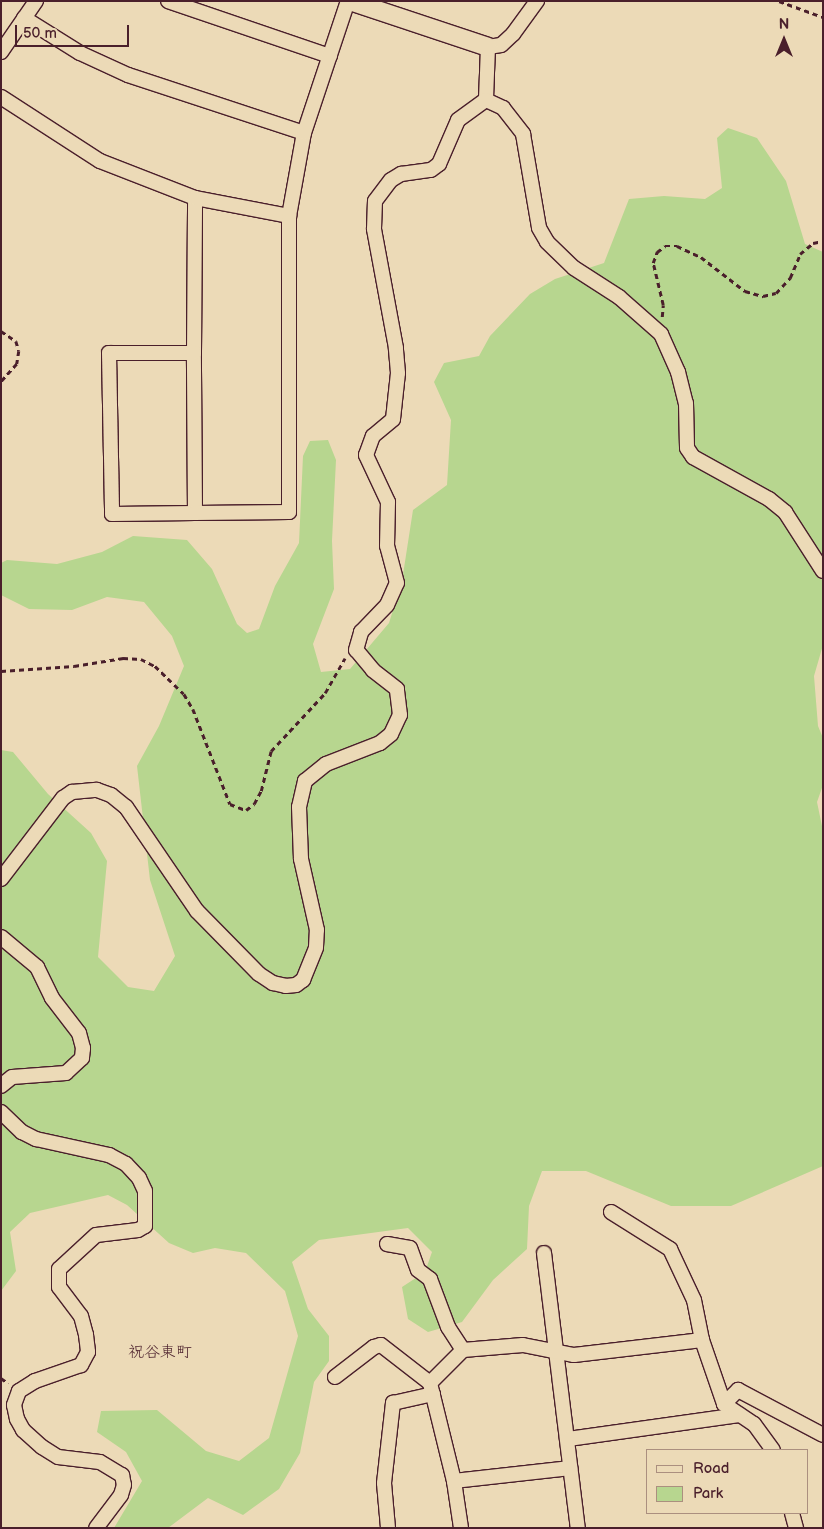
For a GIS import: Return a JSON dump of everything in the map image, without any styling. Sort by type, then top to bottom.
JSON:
[{"type":"street","points":[[1,52],[36,1]]},
{"type":"street","points":[[168,1],[330,56]]},
{"type":"street","points":[[194,353],[109,353],[112,514],[289,512],[289,216],[304,133],[349,1],[488,47],[501,45],[513,34],[537,1]]},
{"type":"street","points":[[24,18],[80,52],[128,75],[304,133]]},
{"type":"street","points":[[486,100],[488,47]]},
{"type":"street","points":[[1,97],[100,161],[195,198],[289,216]]},
{"type":"street","points":[[486,100],[503,108],[523,134],[534,207],[539,228],[547,242],[574,268],[619,297],[660,334],[678,372],[686,403],[687,448],[703,464],[769,499],[785,512],[823,571]]},
{"type":"street","points":[[1,879],[63,798],[72,792],[86,789],[111,795],[126,807],[166,870],[230,946],[273,983],[296,985],[303,980],[316,947],[317,930],[301,858],[299,807],[304,781],[326,764],[380,743],[391,734],[400,715],[397,689],[373,670],[356,650],[361,632],[388,605],[397,582],[387,546],[388,502],[366,455],[373,436],[392,419],[396,407],[398,373],[396,348],[374,229],[375,200],[391,180],[401,174],[431,170],[439,164],[458,120],[486,100]]},
{"type":"street","points":[[195,198],[195,513]]},
{"type":"street","points":[[1,937],[37,967],[52,998],[79,1033],[83,1048],[82,1058],[66,1073],[12,1077],[1,1086]]},
{"type":"street","points":[[1,1112],[22,1132],[36,1139],[109,1154],[126,1164],[139,1178],[144,1192],[145,1226],[138,1230],[96,1235],[59,1269],[59,1287],[81,1316],[86,1335],[88,1352],[81,1364],[35,1381],[19,1391],[14,1405],[17,1419],[23,1430],[42,1448],[58,1457],[100,1462],[122,1474],[124,1485],[121,1495],[96,1528]]},
{"type":"street","points":[[610,1212],[670,1249],[694,1300],[702,1340],[724,1404],[754,1424],[772,1449]]},
{"type":"street","points":[[387,1244],[410,1248],[418,1270],[430,1279],[448,1327],[463,1350]]},
{"type":"street","points":[[544,1253],[578,1528]]},
{"type":"street","points":[[388,1528],[384,1483],[393,1404],[432,1388],[463,1350],[523,1345],[574,1355],[702,1340]]},
{"type":"street","points":[[335,1377],[374,1347],[381,1345],[432,1388],[454,1481],[461,1528]]},
{"type":"street","points":[[724,1404],[738,1390],[823,1435]]},
{"type":"street","points":[[568,1439],[739,1415]]},
{"type":"street","points":[[454,1481],[570,1468]]},
{"type":"street","points":[[792,1514],[796,1528]]},
{"type":"path","points":[[780,1],[823,17]]},
{"type":"path","points":[[660,334],[663,305],[653,262],[657,252],[665,246],[677,246],[702,257],[744,291],[763,296],[776,293],[790,278],[800,254],[813,243],[823,241]]},
{"type":"path","points":[[1,331],[16,341],[18,350],[17,364],[1,382]]},
{"type":"path","points":[[2,673],[123,658],[141,659],[155,666],[184,694],[194,708],[230,804],[246,810],[254,804],[261,791],[271,751],[314,706],[344,659],[356,650]]},
{"type":"green space","points":[[728,128],[757,138],[786,181],[805,244],[823,252],[823,645],[814,676],[818,726],[823,738],[823,785],[817,802],[823,831],[823,1166],[731,1206],[671,1206],[586,1171],[542,1171],[529,1206],[527,1249],[493,1280],[462,1322],[428,1332],[408,1319],[402,1287],[425,1272],[432,1252],[408,1228],[319,1240],[292,1262],[308,1309],[329,1336],[329,1361],[314,1382],[300,1453],[279,1489],[243,1515],[208,1498],[168,1528],[114,1528],[142,1481],[126,1452],[97,1432],[101,1411],[157,1410],[206,1451],[239,1461],[269,1438],[298,1336],[285,1291],[246,1253],[215,1248],[193,1253],[169,1243],[127,1205],[108,1195],[30,1213],[10,1232],[16,1271],[1,1291],[1,750],[13,752],[48,794],[91,833],[107,861],[98,957],[128,987],[154,991],[175,956],[150,880],[137,766],[159,726],[184,666],[172,636],[144,602],[107,597],[72,610],[29,609],[1,595],[1,563],[7,560],[57,564],[102,552],[133,536],[187,540],[212,569],[237,624],[247,633],[259,629],[275,586],[299,543],[303,456],[310,441],[328,440],[336,460],[332,541],[334,589],[313,644],[321,672],[350,669],[389,623],[402,581],[413,510],[447,485],[451,420],[434,382],[444,363],[479,356],[490,336],[530,294],[555,279],[604,263],[629,199],[664,196],[705,199],[722,188],[717,138]]},
{"type":"district","name":"祝谷東町","points":[[160,1353]]}]
